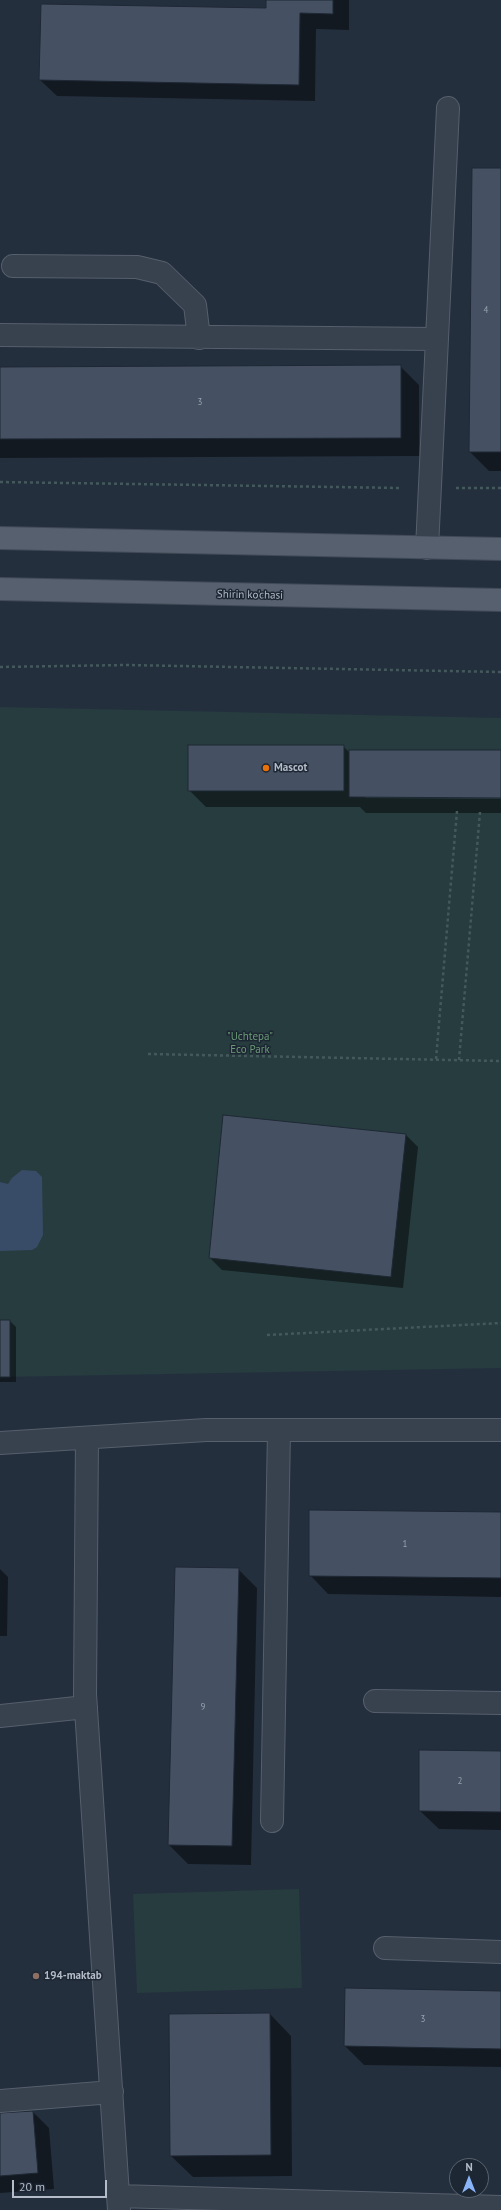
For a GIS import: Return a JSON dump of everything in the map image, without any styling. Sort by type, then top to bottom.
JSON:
[{"type":"main road","points":[[0,538],[501,549]]},
{"type":"main road","name":"Shirin ko'chasi","points":[[0,589],[501,600]]},
{"type":"lane","points":[[427,548],[448,108]]},
{"type":"lane","points":[[13,266],[137,267],[162,273],[195,305],[199,338]]},
{"type":"lane","points":[[0,335],[437,339]]},
{"type":"lane","points":[[0,1443],[206,1430],[501,1430]]},
{"type":"lane","points":[[272,1822],[279,1430]]},
{"type":"lane","points":[[87,1438],[86,1707],[119,2203],[501,2207]]},
{"type":"lane","points":[[375,1701],[501,1703]]},
{"type":"lane","points":[[0,1716],[86,1707]]},
{"type":"lane","points":[[385,1948],[501,1952]]},
{"type":"lane","points":[[0,2101],[112,2092]]},
{"type":"path","points":[[0,482],[501,488]]},
{"type":"path","points":[[0,667],[126,665],[501,672]]},
{"type":"path","points":[[436,1059],[458,811]]},
{"type":"path","points":[[459,1060],[480,812]]},
{"type":"path","points":[[148,1054],[501,1061]]},
{"type":"path","points":[[267,1335],[501,1323]]},
{"type":"green space","name":"\"Uchtepa\" Eco Park","points":[[0,707],[501,718],[501,1368],[0,1377]]},
{"type":"green space","points":[[299,1889],[302,1988],[137,1993],[133,1894]]},
{"type":"water","points":[[22,1170],[36,1171],[42,1177],[43,1235],[37,1247],[32,1250],[0,1251],[0,1182],[8,1184],[12,1178]]},
{"type":"building","points":[[266,0],[333,0],[333,14],[300,13],[299,85],[39,80],[41,4],[266,8]]},
{"type":"building","points":[[472,168],[501,168],[501,452],[469,452]]},
{"type":"building","points":[[401,365],[401,438],[0,439],[0,367]]},
{"type":"building","points":[[188,745],[344,745],[344,791],[188,791]]},
{"type":"building","points":[[349,750],[501,750],[501,798],[349,797]]},
{"type":"building","points":[[223,1115],[406,1134],[391,1277],[209,1258]]},
{"type":"building","points":[[0,1320],[10,1320],[10,1377],[0,1377]]},
{"type":"building","points":[[309,1510],[501,1512],[501,1578],[309,1576]]},
{"type":"building","points":[[175,1567],[239,1568],[232,1846],[168,1845]]},
{"type":"building","points":[[419,1750],[501,1751],[501,1812],[419,1811]]},
{"type":"building","points":[[345,1988],[501,1991],[501,2049],[344,2046]]},
{"type":"building","points":[[270,2013],[271,2155],[170,2156],[169,2014]]},
{"type":"building","points":[[33,2111],[38,2173],[0,2176],[0,2113]]},
{"type":"place","name":"Mascot","points":[[266,768]]},
{"type":"place","name":"194-maktab","points":[[36,1976]]}]
